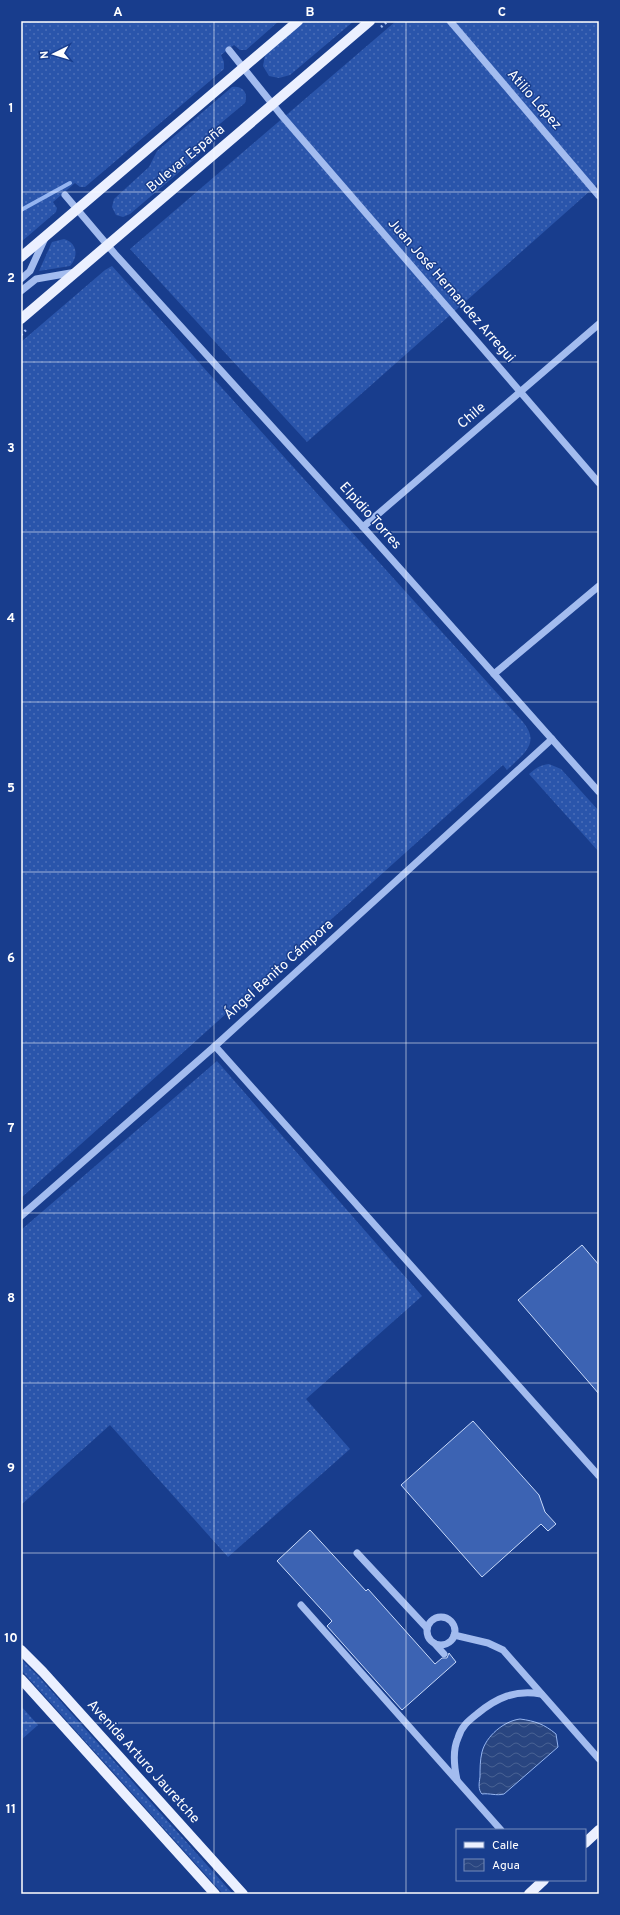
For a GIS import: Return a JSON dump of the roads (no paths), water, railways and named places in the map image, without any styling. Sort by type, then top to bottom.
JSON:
[{"type":"main road","points":[[21,257],[298,21]]},
{"type":"main road","name":"Bulevar España","points":[[21,319],[370,21]]},
{"type":"main road","name":"Avenida Arturo Jauretche","points":[[21,1650],[243,1894]]},
{"type":"main road","points":[[21,1679],[215,1894]]},
{"type":"main road","points":[[586,1842],[599,1830]]},
{"type":"main road","points":[[528,1894],[543,1881]]},
{"type":"street","name":"Atilio López","points":[[450,21],[599,196]]},
{"type":"street","name":"Juan José Hernandez Arregui","points":[[229,50],[282,116],[599,483]]},
{"type":"street","name":"Elpidio Torres","points":[[65,195],[107,245],[363,527],[599,792]]},
{"type":"street","points":[[21,279],[30,271],[46,236]]},
{"type":"street","points":[[21,291],[36,279],[76,272]]},
{"type":"street","name":"Chile","points":[[363,527],[599,324]]},
{"type":"street","points":[[494,674],[599,586]]},
{"type":"street","name":"Ángel Benito Cámpora","points":[[21,1216],[215,1046],[552,739]]},
{"type":"street","points":[[215,1046],[599,1476]]},
{"type":"street","points":[[357,1553],[427,1628],[429,1638],[444,1654]]},
{"type":"street","points":[[301,1605],[500,1829]]},
{"type":"street","points":[[427,1628],[432,1619],[439,1617],[445,1618],[454,1626],[454,1635],[448,1642],[444,1644],[435,1644]]},
{"type":"street","points":[[454,1635],[488,1643],[503,1650],[599,1759]]},
{"type":"street","points":[[457,1780],[454,1762],[455,1745],[457,1738],[465,1724],[490,1703],[505,1696],[521,1692],[541,1694]]},
{"type":"water","points":[[520,1719],[539,1724],[552,1731],[556,1734],[558,1747],[504,1794],[482,1794],[479,1784],[480,1768],[482,1752],[487,1740],[502,1726],[514,1720]]},
{"type":"waterway","points":[[21,210],[70,183]]}]
